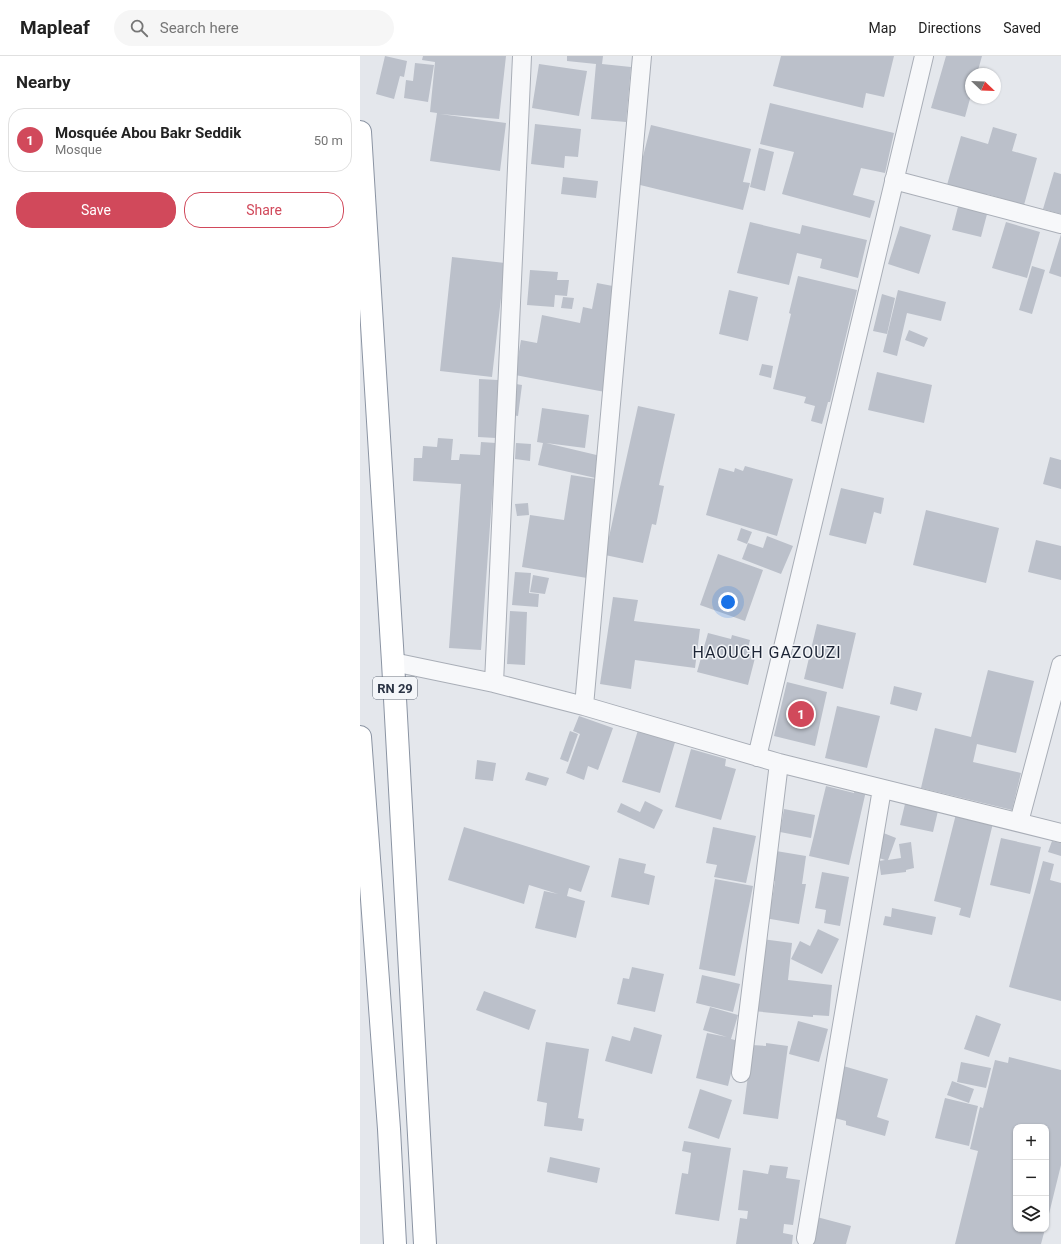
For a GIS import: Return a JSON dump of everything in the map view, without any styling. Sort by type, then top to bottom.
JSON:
[{"type":"highway","name":"RN 29","points":[[360,132],[393,662],[425,1244]]},
{"type":"highway","points":[[360,737],[389,1129],[395,1244]]},
{"type":"street","points":[[494,683],[522,56]]},
{"type":"street","points":[[584,706],[642,56]]},
{"type":"street","points":[[757,757],[924,56]]},
{"type":"street","points":[[894,180],[1061,224]]},
{"type":"street","points":[[393,662],[494,683],[584,706],[779,763],[1061,833]]},
{"type":"street","points":[[1019,822],[1061,665]]},
{"type":"street","points":[[741,1073],[779,763]]},
{"type":"street","points":[[806,1238],[882,789]]},
{"type":"building","points":[[385,56],[407,61],[404,77],[400,76],[394,99],[376,94]]},
{"type":"building","points":[[423,56],[506,56],[499,119],[440,114],[506,123],[500,171],[430,161],[437,113],[430,112],[435,62],[422,60]]},
{"type":"building","points":[[567,56],[603,56],[602,64],[631,67],[626,122],[591,119],[596,64],[567,61]]},
{"type":"building","points":[[781,56],[894,56],[884,97],[866,93],[863,108],[773,86]]},
{"type":"building","points":[[946,56],[982,56],[979,68],[965,68],[965,104],[969,104],[965,117],[931,108]]},
{"type":"building","points":[[415,63],[434,65],[428,102],[404,98],[406,80],[413,81]]},
{"type":"building","points":[[539,64],[587,71],[579,116],[532,108]]},
{"type":"building","points":[[770,103],[894,133],[885,173],[861,168],[853,195],[875,201],[870,218],[782,194],[794,152],[760,144]]},
{"type":"building","points":[[535,124],[581,129],[578,157],[565,156],[564,168],[531,164]]},
{"type":"building","points":[[651,125],[751,149],[743,182],[750,183],[743,210],[636,184]]},
{"type":"building","points":[[993,127],[1017,134],[1012,151],[1037,158],[1024,205],[987,194],[986,197],[991,199],[981,237],[952,230],[962,191],[947,185],[961,136],[988,144]]},
{"type":"building","points":[[759,148],[774,152],[765,191],[750,187]]},
{"type":"building","points":[[1054,172],[1061,174],[1061,214],[1043,209]]},
{"type":"building","points":[[563,177],[598,181],[596,198],[561,194]]},
{"type":"building","points":[[750,222],[800,234],[802,225],[867,240],[858,278],[820,268],[822,259],[797,253],[789,285],[737,273]]},
{"type":"building","points":[[1006,222],[1040,232],[1027,278],[992,268]]},
{"type":"building","points":[[900,226],[931,235],[919,274],[888,264]]},
{"type":"building","points":[[1061,234],[1061,277],[1049,273]]},
{"type":"building","points":[[452,257],[505,263],[492,377],[440,371]]},
{"type":"building","points":[[1032,266],[1045,270],[1032,314],[1019,310]]},
{"type":"building","points":[[530,270],[558,272],[557,280],[569,280],[567,296],[555,295],[554,307],[527,305]]},
{"type":"building","points":[[798,276],[857,290],[830,402],[828,402],[822,424],[811,421],[815,406],[804,403],[806,397],[773,389],[791,314],[789,313]]},
{"type":"building","points":[[597,283],[618,287],[605,392],[515,375],[521,340],[537,343],[542,315],[580,323],[583,307],[592,309]]},
{"type":"building","points":[[729,290],[758,297],[748,341],[719,334]]},
{"type":"building","points":[[898,290],[946,302],[941,321],[907,313],[897,356],[883,352]]},
{"type":"building","points":[[882,294],[895,298],[887,334],[873,331]]},
{"type":"building","points":[[563,297],[574,298],[572,309],[561,308]]},
{"type":"building","points":[[909,330],[928,338],[924,347],[905,340]]},
{"type":"building","points":[[762,364],[773,366],[771,378],[759,375]]},
{"type":"building","points":[[877,372],[932,385],[924,423],[868,410]]},
{"type":"building","points":[[479,379],[498,380],[496,438],[478,437]]},
{"type":"building","points":[[510,383],[522,385],[518,416],[505,414]]},
{"type":"building","points":[[638,406],[675,414],[659,485],[664,486],[656,525],[652,524],[643,563],[605,555]]},
{"type":"building","points":[[542,408],[589,415],[585,448],[546,443],[605,457],[600,479],[538,465],[543,443],[537,442]]},
{"type":"building","points":[[438,438],[453,439],[451,460],[459,460],[460,454],[480,455],[481,442],[496,443],[481,650],[449,648],[461,484],[413,481],[414,458],[422,458],[423,446],[437,447]]},
{"type":"building","points":[[516,443],[531,444],[530,461],[515,459]]},
{"type":"building","points":[[1050,457],[1061,460],[1061,489],[1043,484]]},
{"type":"building","points":[[745,466],[793,479],[777,536],[706,515],[719,468],[734,472],[735,468],[743,471]]},
{"type":"building","points":[[571,475],[603,480],[587,578],[522,567],[530,515],[564,520]]},
{"type":"building","points":[[841,488],[884,498],[881,514],[874,512],[866,544],[829,535]]},
{"type":"building","points":[[528,503],[529,515],[517,516],[515,504]]},
{"type":"building","points":[[926,510],[999,528],[986,583],[913,565]]},
{"type":"building","points":[[741,528],[752,532],[747,544],[737,540]]},
{"type":"building","points":[[767,536],[793,546],[781,574],[742,559],[748,543],[763,548]]},
{"type":"building","points":[[1036,540],[1061,546],[1061,580],[1028,572]]},
{"type":"building","points":[[718,554],[763,570],[745,621],[700,605]]},
{"type":"building","points":[[515,572],[531,573],[529,593],[539,594],[538,607],[512,605]]},
{"type":"building","points":[[533,575],[549,578],[545,594],[530,592]]},
{"type":"building","points":[[613,597],[638,600],[634,621],[700,629],[695,668],[635,660],[631,689],[600,684]]},
{"type":"building","points":[[510,611],[527,612],[525,665],[507,664]]},
{"type":"building","points":[[817,624],[856,633],[843,689],[804,679]]},
{"type":"building","points":[[708,633],[731,639],[732,635],[750,640],[747,652],[756,654],[748,685],[697,672]]},
{"type":"building","points":[[988,670],[1034,681],[1016,753],[977,744],[973,762],[1021,773],[1012,810],[921,788],[935,728],[971,737]]},
{"type":"building","points":[[787,682],[827,692],[815,746],[774,736]]},
{"type":"building","points":[[894,686],[922,693],[917,711],[890,704]]},
{"type":"building","points":[[837,706],[880,716],[867,768],[825,758]]},
{"type":"building","points":[[579,716],[613,728],[598,770],[588,766],[584,780],[566,773],[580,734],[573,731]]},
{"type":"building","points":[[639,727],[676,739],[660,793],[622,782]]},
{"type":"building","points":[[570,731],[578,734],[568,762],[560,759]]},
{"type":"building","points":[[691,749],[726,759],[725,766],[736,769],[721,820],[675,807]]},
{"type":"building","points":[[477,760],[496,763],[493,781],[475,779]]},
{"type":"building","points":[[528,772],[549,778],[546,786],[525,780]]},
{"type":"building","points":[[826,786],[854,793],[855,788],[866,791],[849,865],[809,856]]},
{"type":"building","points":[[645,801],[663,810],[654,829],[617,812],[621,803],[640,812]]},
{"type":"building","points":[[905,804],[938,811],[933,832],[900,825]]},
{"type":"building","points":[[784,809],[815,815],[811,838],[780,832]]},
{"type":"building","points":[[957,810],[994,819],[970,918],[959,915],[961,908],[934,901]]},
{"type":"building","points":[[464,827],[590,866],[581,892],[569,888],[567,896],[585,901],[576,938],[535,928],[544,891],[558,894],[529,885],[524,904],[448,880]]},
{"type":"building","points":[[713,827],[756,836],[746,883],[714,877],[717,865],[706,863]]},
{"type":"building","points":[[881,832],[896,838],[888,860],[901,858],[899,844],[911,842],[914,868],[906,870],[906,872],[881,875],[879,861],[885,860],[873,856]]},
{"type":"building","points":[[1001,838],[1041,847],[1030,894],[990,885]]},
{"type":"building","points":[[1052,841],[1061,843],[1061,856],[1048,852]]},
{"type":"building","points":[[776,851],[806,856],[802,884],[806,884],[799,924],[759,917],[762,899],[772,900],[775,881],[764,879]]},
{"type":"building","points":[[619,858],[646,864],[644,873],[655,876],[649,905],[611,897]]},
{"type":"building","points":[[1043,861],[1054,864],[1050,880],[1061,883],[1061,1001],[1009,987]]},
{"type":"building","points":[[822,872],[849,877],[840,926],[824,923],[826,910],[815,908]]},
{"type":"building","points":[[715,879],[753,886],[735,976],[699,969]]},
{"type":"building","points":[[892,908],[936,917],[932,935],[883,925],[885,916],[891,917]]},
{"type":"building","points":[[818,929],[839,939],[822,974],[791,959],[800,941],[810,946]]},
{"type":"building","points":[[762,939],[792,943],[788,980],[832,985],[829,1016],[813,1015],[813,1017],[753,1011]]},
{"type":"building","points":[[632,967],[664,974],[655,1012],[617,1004],[623,978],[629,979]]},
{"type":"building","points":[[702,975],[740,984],[733,1012],[696,1003]]},
{"type":"building","points":[[484,991],[536,1010],[529,1030],[476,1010]]},
{"type":"building","points":[[710,1007],[738,1015],[731,1039],[739,1041],[728,1086],[696,1078],[707,1033],[727,1037],[703,1030]]},
{"type":"building","points":[[976,1015],[1001,1024],[989,1057],[964,1049]]},
{"type":"building","points":[[798,1021],[828,1029],[819,1062],[789,1054]]},
{"type":"building","points":[[634,1027],[662,1035],[652,1074],[605,1061],[612,1036],[630,1041]]},
{"type":"building","points":[[546,1042],[589,1049],[578,1118],[584,1119],[582,1131],[544,1126],[547,1103],[537,1101]]},
{"type":"building","points":[[766,1043],[788,1046],[778,1119],[743,1114],[752,1045],[766,1046]]},
{"type":"building","points":[[1009,1057],[1061,1070],[1061,1165],[1049,1214],[1049,1124],[1013,1124],[1013,1232],[1044,1232],[1041,1244],[955,1244],[978,1151],[970,1149],[980,1107],[983,1108],[995,1060],[1008,1063]]},
{"type":"building","points":[[961,1062],[991,1068],[986,1088],[957,1082]]},
{"type":"building","points":[[833,1063],[888,1079],[877,1117],[889,1121],[885,1136],[846,1125],[846,1121],[827,1116]]},
{"type":"building","points":[[952,1081],[974,1089],[969,1103],[947,1095]]},
{"type":"building","points":[[700,1089],[732,1100],[719,1139],[688,1128]]},
{"type":"building","points":[[945,1098],[978,1106],[969,1146],[935,1138]]},
{"type":"building","points":[[684,1141],[731,1148],[719,1221],[675,1214],[682,1173],[688,1174],[691,1153],[682,1151]]},
{"type":"building","points":[[550,1157],[600,1168],[597,1183],[547,1172]]},
{"type":"building","points":[[770,1165],[788,1167],[786,1178],[800,1180],[793,1225],[784,1224],[783,1233],[793,1235],[792,1244],[736,1244],[740,1218],[747,1219],[748,1211],[738,1210],[743,1170],[768,1174]]},
{"type":"building","points":[[813,1216],[851,1226],[846,1244],[806,1244]]},
{"type":"place","name":"Mosquée Abou Bakr Seddik","points":[[801,714]]},
{"type":"district","name":"HAOUCH GAZOUZI","points":[[767,652]]}]
